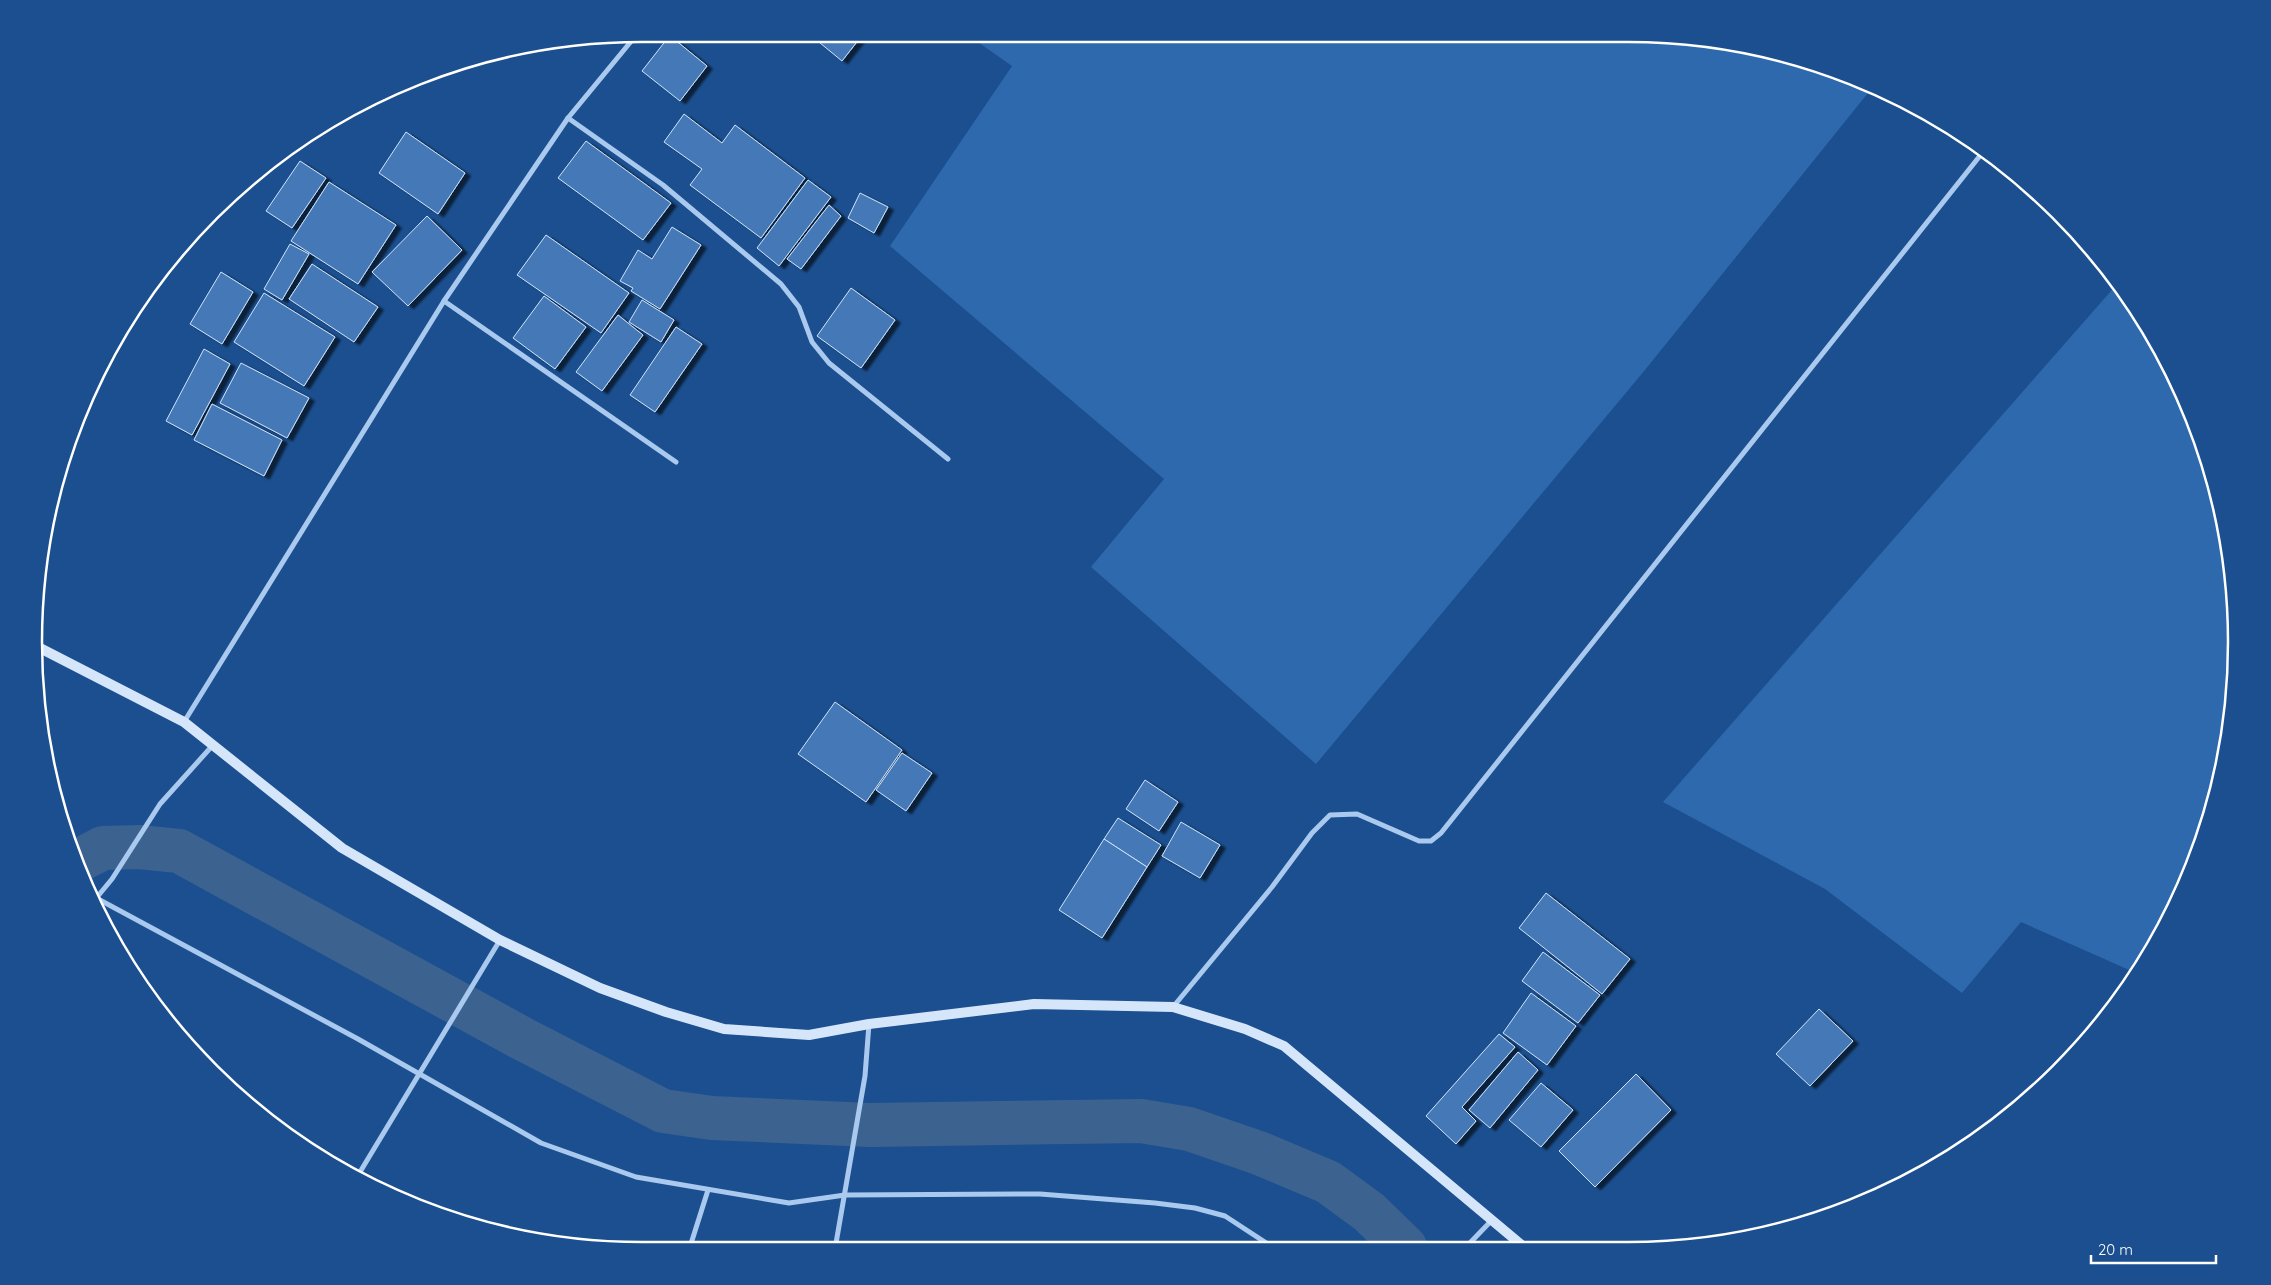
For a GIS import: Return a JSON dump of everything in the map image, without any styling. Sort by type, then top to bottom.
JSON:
[{"type":"street","points":[[184,722],[444,300],[568,118],[630,43]]},
{"type":"street","points":[[568,118],[663,185],[781,284],[798,307],[812,342],[829,363],[948,459]]},
{"type":"street","points":[[1174,1007],[1272,887],[1312,833],[1330,816],[1357,814],[1419,841],[1431,841],[1441,833],[1980,156]]},
{"type":"street","points":[[444,300],[676,462]]},
{"type":"street","points":[[42,649],[184,722],[342,848],[500,940],[600,988],[666,1012],[724,1029],[809,1035],[869,1024],[1034,1004],[1174,1007],[1245,1029],[1284,1046],[1518,1242]]},
{"type":"street","points":[[99,897],[148,820],[186,774],[214,745]]},
{"type":"street","points":[[102,904],[198,951],[541,1143],[636,1177],[789,1204],[845,1195],[1040,1194],[1155,1203],[1195,1208],[1225,1216],[1265,1242]]},
{"type":"street","points":[[360,1172],[500,940]]},
{"type":"street","points":[[835,1242],[865,1076],[869,1024]]},
{"type":"street","points":[[692,1242],[708,1190]]},
{"type":"street","points":[[1470,1242],[1492,1220]]},
{"type":"shaded area","points":[[978,42],[1628,42],[1668,44],[1746,54],[1821,74],[1868,93],[1645,370],[1316,764],[1091,567],[1164,479],[890,246],[1012,66]]},
{"type":"shaded area","points":[[2113,289],[2148,343],[2167,377],[2197,450],[2217,525],[2227,603],[2228,642],[2227,682],[2223,721],[2217,760],[2208,798],[2197,835],[2167,908],[2130,971],[2021,922],[1962,993],[1825,889],[1663,802]]},
{"type":"building","points":[[665,42],[678,42],[707,66],[680,101],[642,71]]},
{"type":"building","points":[[819,42],[857,42],[842,61]]},
{"type":"building","points":[[684,114],[722,143],[735,125],[805,178],[761,238],[690,185],[702,169],[664,142]]},
{"type":"building","points":[[406,132],[465,173],[438,214],[379,173]]},
{"type":"building","points":[[586,141],[671,203],[643,240],[558,178]]},
{"type":"building","points":[[300,161],[326,178],[292,228],[266,211]]},
{"type":"building","points":[[808,180],[831,197],[779,266],[757,248]]},
{"type":"building","points":[[329,182],[396,225],[358,284],[291,241]]},
{"type":"building","points":[[860,193],[888,207],[874,233],[848,218]]},
{"type":"building","points":[[829,205],[841,216],[801,269],[787,259]]},
{"type":"building","points":[[427,216],[462,250],[408,306],[372,272]]},
{"type":"building","points":[[672,227],[701,245],[660,309],[631,291],[633,288],[620,281],[638,250],[652,259]]},
{"type":"building","points":[[546,235],[629,293],[601,333],[517,275]]},
{"type":"building","points":[[290,244],[309,254],[282,300],[264,289]]},
{"type":"building","points":[[312,264],[378,307],[354,342],[289,299]]},
{"type":"building","points":[[221,272],[253,292],[222,344],[190,324]]},
{"type":"building","points":[[851,288],[895,320],[861,368],[817,336]]},
{"type":"building","points":[[264,293],[335,337],[304,386],[234,342]]},
{"type":"building","points":[[544,296],[586,327],[555,369],[513,338]]},
{"type":"building","points":[[642,300],[674,320],[661,342],[629,322]]},
{"type":"building","points":[[618,315],[643,335],[602,391],[576,372]]},
{"type":"building","points":[[676,327],[702,344],[655,412],[630,395]]},
{"type":"building","points":[[204,349],[230,364],[192,435],[166,421]]},
{"type":"building","points":[[241,363],[309,398],[287,438],[220,403]]},
{"type":"building","points":[[212,404],[282,440],[264,476],[194,440]]},
{"type":"building","points":[[835,702],[902,750],[866,802],[798,754]]},
{"type":"building","points":[[902,753],[932,773],[906,811],[876,790]]},
{"type":"building","points":[[1145,780],[1178,802],[1159,831],[1126,809]]},
{"type":"building","points":[[1118,818],[1161,845],[1147,867],[1104,839]]},
{"type":"building","points":[[1181,822],[1220,845],[1200,878],[1162,856]]},
{"type":"building","points":[[1104,839],[1147,867],[1102,938],[1059,910]]},
{"type":"building","points":[[1546,893],[1630,959],[1602,994],[1519,928]]},
{"type":"building","points":[[1543,952],[1600,995],[1578,1023],[1522,981]]},
{"type":"building","points":[[1531,993],[1576,1026],[1547,1065],[1503,1033]]},
{"type":"building","points":[[1819,1009],[1853,1041],[1810,1086],[1776,1054]]},
{"type":"building","points":[[1499,1034],[1515,1047],[1462,1107],[1476,1121],[1456,1144],[1426,1116]]},
{"type":"building","points":[[1518,1052],[1538,1070],[1490,1128],[1469,1110]]},
{"type":"building","points":[[1636,1074],[1671,1110],[1595,1187],[1559,1151]]},
{"type":"building","points":[[1541,1083],[1573,1110],[1541,1147],[1509,1120]]},
{"type":"waterway","points":[[83,858],[103,848],[139,847],[179,851],[523,1039],[663,1111],[712,1118],[870,1125],[1141,1121],[1189,1129],[1259,1153],[1328,1182],[1369,1212],[1400,1242]]}]
